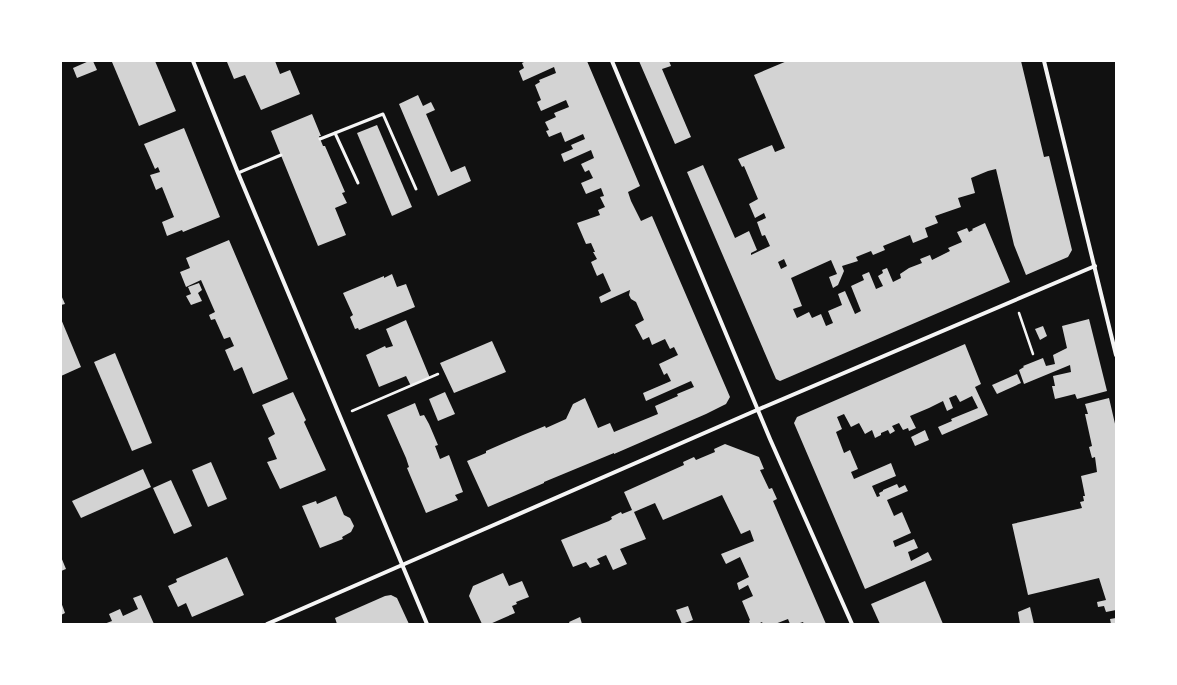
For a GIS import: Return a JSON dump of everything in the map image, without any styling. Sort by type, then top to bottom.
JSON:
[{"type":"street","points":[[193,61],[238,173],[427,624]]},
{"type":"street","points":[[612,61],[757,410],[852,624]]},
{"type":"street","points":[[1044,61],[1116,355]]},
{"type":"street","points":[[266,624],[757,410],[1095,266]]},
{"type":"lane","points":[[320,139],[383,114],[416,189]]},
{"type":"lane","points":[[335,133],[358,183]]},
{"type":"lane","points":[[238,173],[281,155]]},
{"type":"path","points":[[1015,300],[1033,354]]},
{"type":"path","points":[[340,416],[438,374]]},
{"type":"building","points":[[89,61],[93,61],[97,70],[77,78],[73,68]]},
{"type":"building","points":[[155,61],[176,111],[139,126],[112,62]]},
{"type":"building","points":[[275,61],[280,74],[290,70],[300,94],[261,110],[245,75],[234,79],[227,62]]},
{"type":"building","points":[[526,61],[587,61],[640,186],[628,192],[631,201],[641,221],[652,216],[730,397],[726,404],[706,414],[488,507],[467,461],[523,435],[545,426],[546,428],[566,419],[573,404],[585,398],[598,428],[610,423],[614,432],[658,414],[655,406],[694,387],[691,381],[646,401],[643,393],[671,381],[667,373],[664,375],[659,364],[678,355],[674,347],[670,349],[665,339],[652,345],[649,337],[643,340],[635,325],[644,320],[636,302],[631,299],[629,295],[630,290],[601,303],[599,297],[611,291],[603,273],[597,276],[591,262],[597,259],[593,252],[595,252],[591,243],[586,244],[577,223],[600,215],[598,210],[605,207],[600,197],[604,196],[601,188],[586,194],[581,183],[593,178],[589,170],[585,172],[581,164],[594,158],[591,150],[564,162],[561,154],[573,149],[571,145],[585,139],[583,134],[565,142],[561,132],[549,137],[546,131],[549,130],[545,122],[556,117],[554,113],[569,107],[566,100],[541,111],[537,102],[541,100],[535,85],[540,82],[539,80],[556,73],[554,67],[523,81],[519,71],[524,68],[522,63]]},
{"type":"building","points":[[639,61],[669,61],[671,66],[662,69],[691,137],[675,144]]},
{"type":"building","points":[[787,61],[1021,61],[1044,157],[1049,156],[1072,250],[1068,257],[1026,275],[1014,245],[996,169],[971,178],[975,193],[958,198],[961,207],[935,216],[938,223],[925,228],[928,237],[913,243],[910,235],[883,246],[885,250],[873,255],[871,251],[856,257],[858,261],[842,266],[844,271],[838,285],[833,288],[829,277],[837,274],[831,260],[791,278],[802,306],[793,309],[797,318],[809,312],[812,318],[821,314],[826,326],[833,323],[828,311],[842,305],[838,294],[845,291],[855,314],[861,311],[851,286],[864,280],[862,275],[869,272],[876,289],[883,286],[878,276],[883,273],[882,270],[887,268],[893,282],[901,278],[900,274],[909,268],[922,263],[920,259],[930,255],[932,260],[950,251],[948,248],[962,242],[957,232],[967,228],[969,232],[985,223],[1010,282],[780,381],[776,379],[687,172],[703,165],[735,238],[749,231],[757,250],[751,253],[751,255],[770,246],[765,235],[762,236],[757,222],[766,218],[764,213],[755,218],[749,204],[758,199],[744,166],[742,167],[738,159],[772,145],[775,152],[785,148],[754,75]],"holes":[[[784,259],[787,266],[781,269],[778,262]]]},
{"type":"building","points":[[418,95],[423,106],[431,102],[435,110],[426,114],[451,172],[465,166],[471,181],[438,196],[399,104]]},
{"type":"building","points":[[312,114],[321,136],[319,136],[323,146],[325,146],[345,192],[342,193],[347,203],[335,208],[346,235],[318,246],[271,131]]},
{"type":"building","points":[[377,125],[412,207],[392,216],[357,133]]},
{"type":"building","points":[[184,128],[220,217],[183,232],[182,230],[167,236],[162,222],[174,217],[162,187],[156,190],[150,175],[160,172],[158,167],[155,169],[144,144]]},
{"type":"building","points":[[229,240],[288,379],[253,394],[242,367],[234,371],[225,350],[234,346],[230,337],[224,339],[215,319],[211,320],[209,315],[215,312],[201,280],[186,287],[180,272],[190,268],[186,258]]},
{"type":"building","points":[[392,274],[397,287],[406,284],[415,307],[359,330],[358,328],[355,329],[350,317],[353,315],[343,293]]},
{"type":"building","points":[[199,283],[202,290],[198,293],[202,301],[191,305],[186,296],[191,294],[188,287]]},
{"type":"building","points":[[61,295],[65,304],[61,305]]},
{"type":"building","points":[[61,319],[81,367],[61,376]]},
{"type":"building","points":[[1089,319],[1107,391],[1077,399],[1075,394],[1055,399],[1052,386],[1055,386],[1053,376],[1071,372],[1070,365],[1024,384],[1019,370],[1024,367],[1023,366],[1043,358],[1046,366],[1055,364],[1053,355],[1067,348],[1062,326]]},
{"type":"building","points":[[406,320],[430,378],[411,386],[406,376],[379,387],[366,355],[385,346],[386,348],[393,346],[386,329]]},
{"type":"building","points":[[1043,326],[1047,336],[1040,340],[1035,329]]},
{"type":"building","points":[[492,341],[506,372],[454,393],[440,363]]},
{"type":"building","points":[[965,344],[981,384],[975,387],[988,415],[942,435],[938,427],[952,421],[951,419],[978,408],[972,396],[960,402],[956,395],[949,398],[953,408],[947,411],[943,401],[910,416],[916,428],[909,431],[908,428],[903,430],[899,423],[892,426],[895,431],[890,434],[888,430],[875,438],[872,430],[865,434],[859,423],[851,427],[844,414],[837,417],[842,429],[836,432],[844,453],[850,450],[858,469],[851,472],[854,479],[891,463],[896,476],[872,486],[877,497],[880,496],[879,493],[883,490],[897,484],[899,488],[905,485],[908,491],[887,500],[894,516],[902,512],[911,533],[893,541],[895,547],[914,539],[918,548],[908,552],[911,561],[928,552],[932,560],[865,589],[794,423],[797,417]]},
{"type":"building","points":[[115,353],[152,443],[132,451],[94,362]]},
{"type":"building","points":[[1017,374],[1021,383],[997,394],[992,385]]},
{"type":"building","points":[[293,392],[306,420],[304,422],[326,470],[280,489],[267,462],[277,459],[268,438],[275,434],[262,405]]},
{"type":"building","points":[[445,392],[455,414],[438,421],[429,399]]},
{"type":"building","points":[[1109,398],[1116,428],[1116,610],[1106,612],[1104,606],[1098,607],[1097,602],[1106,600],[1099,578],[1028,595],[1012,524],[1082,508],[1080,502],[1084,501],[1083,496],[1085,496],[1081,476],[1097,472],[1095,457],[1092,458],[1089,447],[1092,446],[1085,414],[1088,414],[1085,404]]},
{"type":"building","points":[[415,403],[420,416],[424,415],[429,424],[438,445],[435,446],[440,459],[449,455],[463,492],[455,495],[458,500],[426,513],[407,468],[409,467],[406,458],[387,415]]},
{"type":"building","points":[[925,430],[929,440],[915,446],[911,437]]},
{"type":"building","points":[[725,444],[759,457],[764,469],[760,470],[769,489],[772,488],[777,499],[773,501],[826,624],[804,624],[803,622],[790,624],[788,619],[775,624],[763,624],[762,622],[758,624],[750,624],[750,620],[742,601],[753,596],[748,585],[739,590],[737,583],[749,577],[740,557],[726,564],[721,554],[754,541],[750,530],[741,534],[722,495],[663,520],[655,503],[634,512],[646,539],[620,549],[627,564],[613,570],[606,555],[597,559],[600,564],[590,568],[586,562],[573,567],[561,540],[609,521],[612,519],[611,517],[621,512],[622,514],[632,510],[624,492],[684,465],[683,462],[694,457],[696,460],[715,452],[714,449]]},
{"type":"building","points":[[211,462],[227,499],[208,507],[192,470]]},
{"type":"building","points":[[143,469],[151,487],[81,518],[72,501]]},
{"type":"building","points":[[171,480],[192,526],[174,534],[153,488]]},
{"type":"building","points":[[336,496],[344,515],[350,518],[354,526],[351,532],[342,537],[343,539],[320,548],[302,506],[316,501],[317,504]]},
{"type":"building","points":[[61,557],[66,569],[61,571]]},
{"type":"building","points":[[227,557],[244,595],[192,617],[186,603],[178,607],[168,586],[177,582],[176,579]]},
{"type":"building","points":[[503,573],[509,586],[522,581],[529,597],[516,602],[517,604],[512,606],[515,613],[490,624],[482,624],[469,596],[473,586]]},
{"type":"building","points":[[925,581],[943,624],[880,624],[871,604]]},
{"type":"building","points":[[141,595],[154,624],[104,624],[112,621],[109,614],[120,609],[123,616],[138,609],[133,598]]},
{"type":"building","points":[[391,595],[397,598],[409,624],[337,624],[335,618],[385,596]]},
{"type":"building","points":[[61,602],[65,613],[61,615]]},
{"type":"building","points":[[688,606],[693,620],[682,624],[676,610]]},
{"type":"building","points":[[1030,607],[1034,624],[1020,624],[1018,612]]},
{"type":"building","points":[[580,617],[582,624],[570,624],[569,622]]},
{"type":"building","points":[[1116,618],[1116,624],[1111,624],[1110,619]]}]
